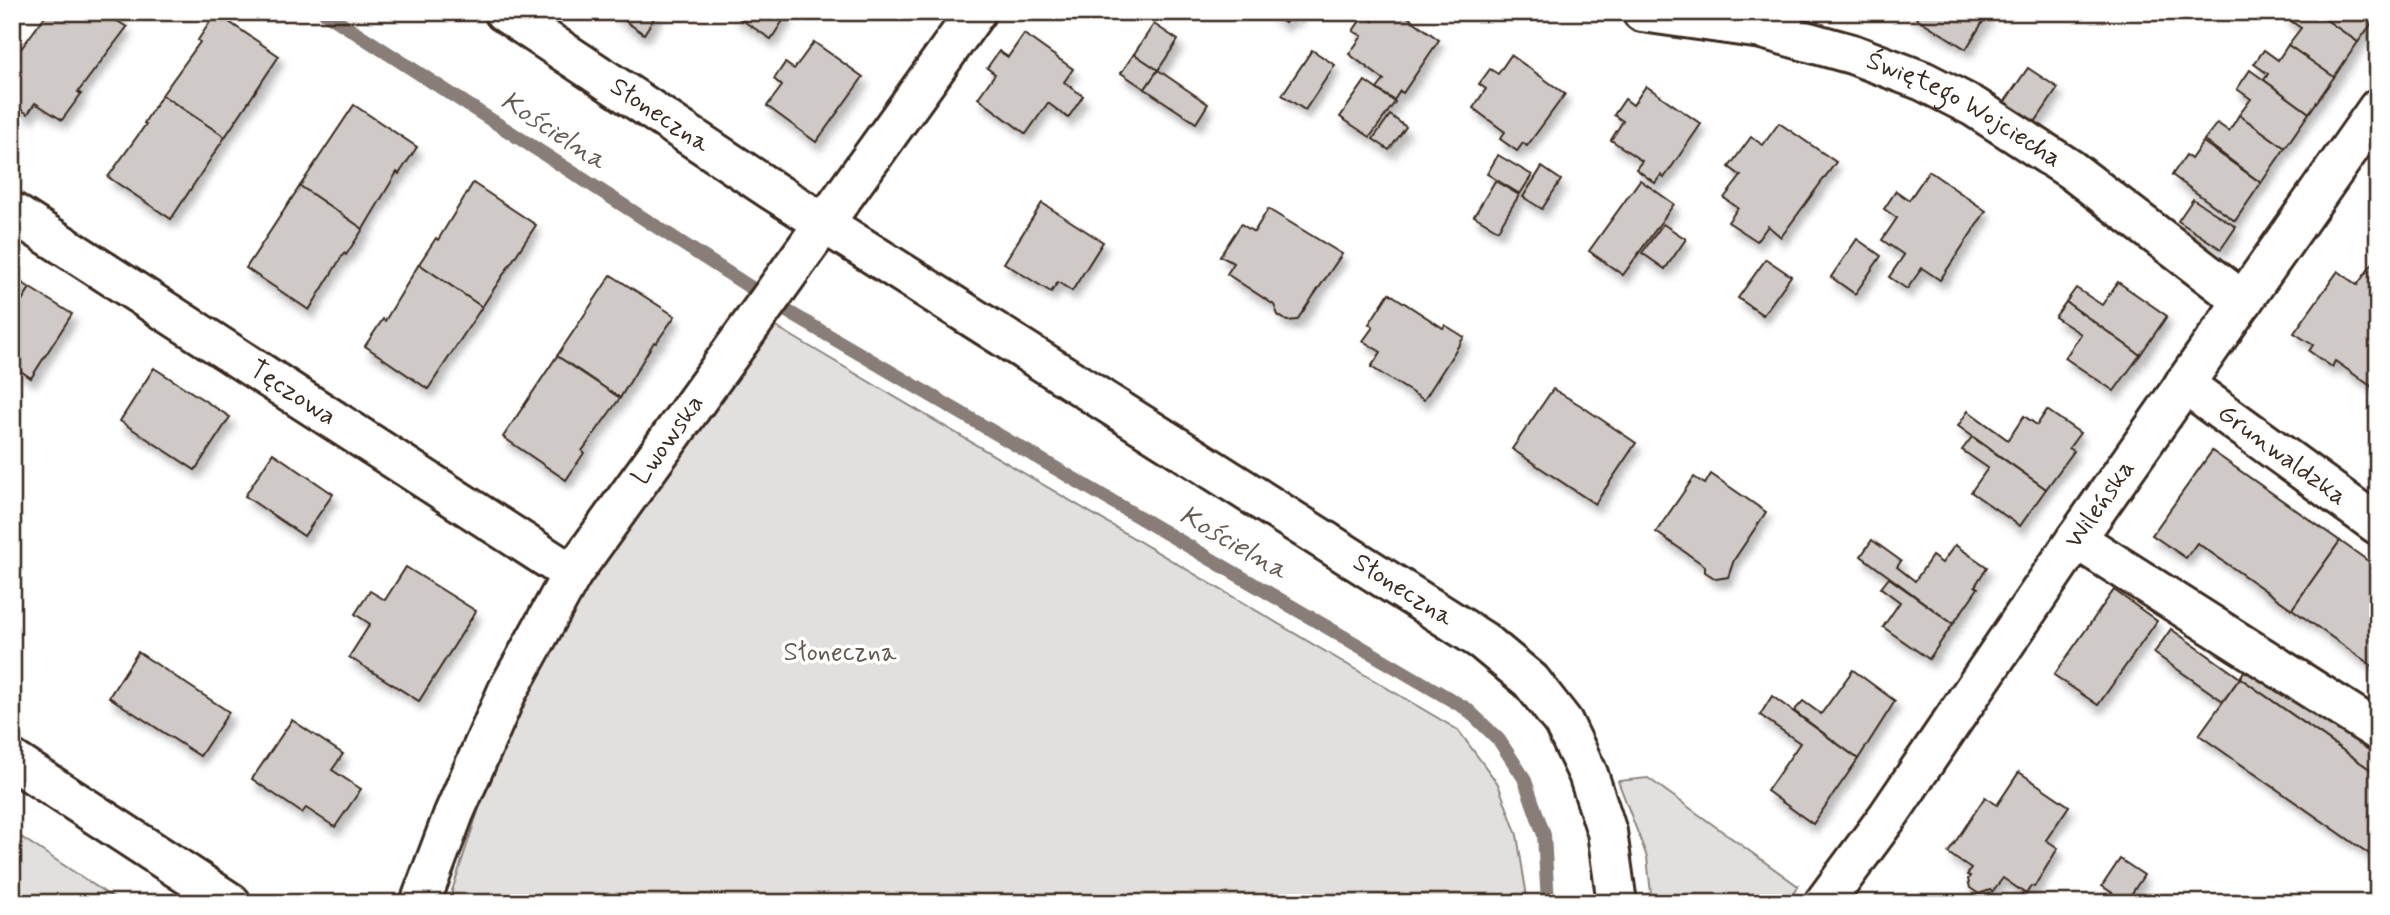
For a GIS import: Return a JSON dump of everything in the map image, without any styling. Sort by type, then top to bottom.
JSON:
[{"type":"street","name":"Słoneczna","points":[[504,12],[824,222],[1483,641],[1531,681],[1563,722],[1588,774],[1607,832],[1617,903]]},
{"type":"street","name":"Lwowska","points":[[420,903],[454,813],[507,692],[572,574],[976,12]]},
{"type":"street","name":"Świętego Wojciecha","points":[[1642,12],[1762,29],[1852,54],[1923,81],[1974,107],[2070,169],[2243,301]]},
{"type":"street","name":"Wileńska","points":[[1824,903],[1888,816],[2076,539],[2378,108]]},
{"type":"street","name":"Tęczowa","points":[[12,212],[572,574]]},
{"type":"street","name":"Grunwaldzka","points":[[2184,384],[2378,525]]},
{"type":"street","points":[[2076,539],[2378,731]]},
{"type":"street","points":[[12,760],[231,903]]},
{"type":"green space","name":"Słoneczna","points":[[775,326],[1458,730],[1498,784],[1517,835],[1528,903],[448,903],[499,747],[579,589],[699,421]]},
{"type":"green space","points":[[1648,778],[1798,886],[1787,903],[1652,903],[1647,857],[1618,781]]},
{"type":"green space","points":[[12,831],[121,903],[12,903]]},
{"type":"building","points":[[48,12],[122,12],[117,21],[127,27],[78,92],[81,94],[62,120],[35,103],[28,114],[12,104],[12,96],[19,85],[12,80],[12,61]]},
{"type":"building","points":[[612,12],[658,12],[644,34]]},
{"type":"building","points":[[736,12],[788,13],[771,39],[734,15]]},
{"type":"building","points":[[1270,12],[1299,12],[1295,18],[1291,15],[1285,23]]},
{"type":"building","points":[[1378,12],[1401,12],[1439,40],[1403,93],[1400,91],[1394,100],[1377,89],[1384,80],[1349,54],[1362,36],[1353,31],[1364,15],[1373,21]]},
{"type":"building","points":[[1907,12],[1989,12],[1966,49]]},
{"type":"building","points":[[2288,12],[2315,12],[2358,42],[2334,77],[2288,45],[2301,28],[2285,17]]},
{"type":"building","points":[[2315,12],[2378,12],[2378,15],[2358,42]]},
{"type":"building","points":[[216,13],[279,56],[225,137],[162,95],[200,42],[198,40]]},
{"type":"building","points":[[1154,24],[1178,40],[1158,70],[1134,54]]},
{"type":"building","points":[[1024,34],[1073,69],[1064,82],[1083,96],[1068,118],[1048,103],[1026,134],[978,98],[995,74],[987,68],[999,51],[1008,57]]},
{"type":"building","points":[[814,42],[863,77],[816,142],[767,106],[782,86],[774,79],[785,63],[794,69]]},
{"type":"building","points":[[2288,45],[2334,77],[2309,113],[2264,80],[2268,74],[2254,64],[2264,50],[2278,60]]},
{"type":"building","points":[[1312,50],[1335,65],[1305,110],[1282,95]]},
{"type":"building","points":[[1134,54],[1158,70],[1145,89],[1121,73]]},
{"type":"building","points":[[1511,55],[1565,94],[1527,146],[1523,143],[1517,151],[1500,139],[1505,132],[1473,108],[1486,89],[1479,84],[1490,69],[1498,74]]},
{"type":"building","points":[[2028,68],[2058,88],[2031,128],[2001,107]]},
{"type":"building","points":[[1158,70],[1208,104],[1196,123],[1145,89]]},
{"type":"building","points":[[2250,70],[2309,113],[2285,148],[2239,115],[2251,99],[2237,89]]},
{"type":"building","points":[[1365,81],[1395,102],[1370,137],[1340,117]]},
{"type":"building","points":[[1646,86],[1701,124],[1664,178],[1661,175],[1655,183],[1636,169],[1642,161],[1611,140],[1623,121],[1614,115],[1625,99],[1633,105]]},
{"type":"building","points":[[162,95],[225,137],[171,219],[108,177],[146,124],[144,123]]},
{"type":"building","points":[[354,105],[417,147],[399,174],[397,172],[363,229],[300,186]]},
{"type":"building","points":[[1390,115],[1406,127],[1389,150],[1373,139]]},
{"type":"building","points":[[2239,115],[2285,148],[2261,183],[2204,140],[2217,123],[2229,131]]},
{"type":"building","points":[[1779,123],[1836,162],[1781,237],[1768,226],[1757,241],[1728,222],[1738,208],[1724,198],[1741,176],[1729,167],[1751,137],[1763,145]]},
{"type":"building","points":[[2203,142],[2261,183],[2235,221],[2172,175],[2186,155],[2191,159]]},
{"type":"building","points":[[1498,155],[1532,175],[1520,194],[1487,174]]},
{"type":"building","points":[[1542,167],[1561,180],[1542,209],[1523,197]]},
{"type":"building","points":[[1929,171],[1986,211],[1940,280],[1922,268],[1907,289],[1889,277],[1904,255],[1882,240],[1897,218],[1884,209],[1896,191],[1909,200]]},
{"type":"building","points":[[1640,180],[1674,204],[1623,275],[1589,251]]},
{"type":"building","points":[[1495,181],[1519,195],[1498,230],[1474,216]]},
{"type":"building","points":[[473,183],[536,225],[482,307],[419,264],[436,238],[438,240]]},
{"type":"building","points":[[300,186],[363,229],[346,255],[344,253],[309,310],[246,268]]},
{"type":"building","points":[[2193,199],[2236,227],[2221,249],[2178,221]]},
{"type":"building","points":[[1042,203],[1103,242],[1072,291],[1058,282],[1051,292],[1004,263]]},
{"type":"building","points":[[1268,209],[1342,254],[1297,320],[1287,321],[1278,315],[1274,305],[1227,274],[1234,263],[1220,256],[1241,224],[1254,232]]},
{"type":"building","points":[[1663,224],[1686,239],[1665,269],[1642,253]]},
{"type":"building","points":[[1857,239],[1881,256],[1855,294],[1831,277]]},
{"type":"building","points":[[2378,256],[2378,391],[2335,361],[2332,367],[2309,351],[2313,345],[2294,333],[2338,271],[2357,285]]},
{"type":"building","points":[[1766,259],[1791,276],[1763,315],[1738,298]]},
{"type":"building","points":[[419,264],[482,307],[428,389],[365,346],[383,319],[385,321]]},
{"type":"building","points":[[611,275],[675,316],[656,343],[654,342],[620,398],[557,356]]},
{"type":"building","points":[[12,276],[30,288],[12,316]]},
{"type":"building","points":[[2118,282],[2167,316],[2140,355],[2066,302],[2076,288],[2102,305]]},
{"type":"building","points":[[30,288],[72,314],[31,378],[12,365],[12,316]]},
{"type":"building","points":[[1389,293],[1443,328],[1445,325],[1464,337],[1424,400],[1371,367],[1381,352],[1363,341],[1373,327],[1369,324]]},
{"type":"building","points":[[2066,302],[2140,355],[2114,391],[2065,358],[2081,334],[2055,317]]},
{"type":"building","points":[[557,356],[620,398],[582,451],[584,453],[566,480],[503,437]]},
{"type":"building","points":[[154,368],[230,417],[195,470],[120,421]]},
{"type":"building","points":[[1553,389],[1636,443],[1595,504],[1512,449]]},
{"type":"building","points":[[2047,410],[2080,433],[2069,448],[2074,451],[2046,489],[1958,426],[1968,411],[2008,440],[2024,416],[2037,425]]},
{"type":"building","points":[[1972,437],[2046,489],[2020,526],[1971,492],[1988,468],[1962,450]]},
{"type":"building","points":[[2212,451],[2340,541],[2292,609],[2197,543],[2186,558],[2152,535]]},
{"type":"building","points":[[273,453],[333,494],[304,536],[245,496]]},
{"type":"building","points":[[1711,474],[1766,512],[1734,560],[1728,577],[1716,579],[1705,572],[1705,566],[1656,532],[1694,477],[1705,484]]},
{"type":"building","points":[[1872,540],[1901,561],[1897,567],[1915,581],[1932,556],[1942,563],[1955,545],[1987,567],[1975,586],[1978,588],[1953,624],[1861,556]]},
{"type":"building","points":[[2340,541],[2378,568],[2378,670],[2292,609]]},
{"type":"building","points":[[406,567],[476,611],[419,701],[349,657],[370,624],[355,614],[370,591],[385,600]]},
{"type":"building","points":[[1889,578],[1953,624],[1929,659],[1883,627],[1900,602],[1881,588]]},
{"type":"building","points":[[2114,590],[2157,621],[2098,705],[2054,675]]},
{"type":"building","points":[[2171,629],[2240,678],[2223,701],[2154,653]]},
{"type":"building","points":[[138,652],[229,712],[200,756],[109,697]]},
{"type":"building","points":[[2247,666],[2356,740],[2361,733],[2378,745],[2378,775],[2240,678]]},
{"type":"building","points":[[1853,670],[1895,701],[1858,759],[1794,711],[1803,701],[1821,714]]},
{"type":"building","points":[[2240,678],[2378,775],[2378,860],[2199,735]]},
{"type":"building","points":[[1772,696],[1858,759],[1813,824],[1767,791],[1800,743],[1760,715]]},
{"type":"building","points":[[292,720],[343,754],[332,770],[361,789],[335,827],[306,808],[302,813],[252,779]]},
{"type":"building","points":[[2019,772],[2069,806],[2046,840],[2058,848],[2034,887],[2031,886],[2026,894],[2003,878],[1992,892],[1990,890],[1979,894],[1970,888],[1970,876],[1967,875],[1971,869],[1948,853],[1985,797],[1997,805]]},
{"type":"building","points":[[2120,859],[2144,875],[2126,902],[2102,886]]},
{"type":"waterway","name":"Kościelna","points":[[324,12],[756,291]]},
{"type":"waterway","name":"Kościelna","points":[[785,310],[1467,709],[1499,740],[1524,778],[1544,835],[1548,903]]}]
